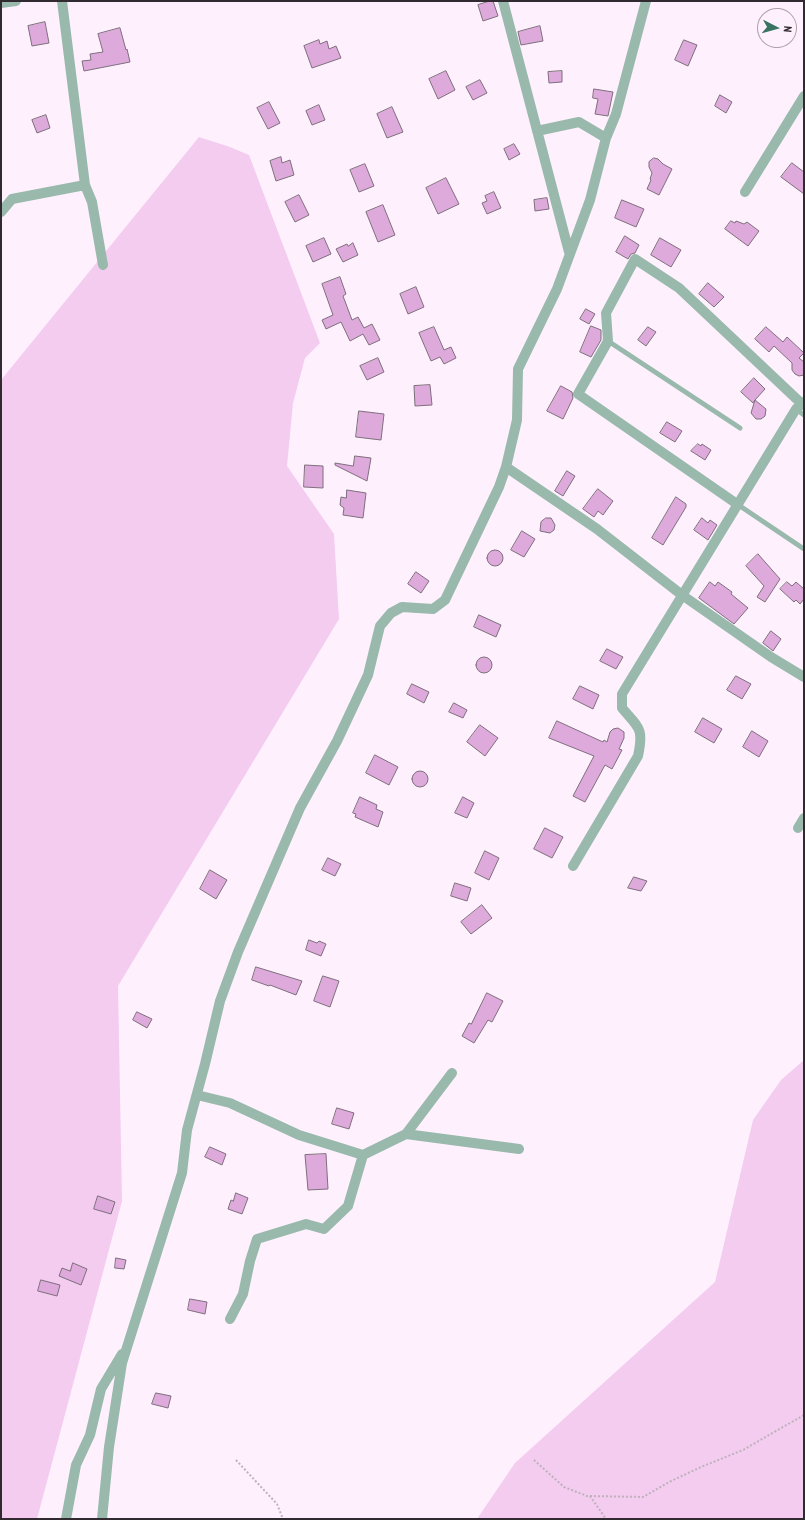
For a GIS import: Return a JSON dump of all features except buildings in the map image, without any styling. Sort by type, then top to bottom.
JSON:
[{"type":"street","points":[[1,3],[16,1]]},
{"type":"street","points":[[62,1],[85,186],[92,202],[103,266]]},
{"type":"street","points":[[502,1],[570,252]]},
{"type":"street","points":[[102,1519],[109,1447],[122,1363],[182,1173],[187,1130],[220,1001],[238,952],[300,808],[337,740],[368,675],[380,626],[391,613],[402,607],[433,610],[445,600],[498,487],[506,466],[516,420],[518,369],[557,289],[590,200],[606,138],[616,114],[646,1]]},
{"type":"street","points":[[745,192],[804,96]]},
{"type":"street","points":[[537,131],[579,122],[606,138]]},
{"type":"street","points":[[1,212],[12,199],[85,186]]},
{"type":"street","points":[[574,866],[638,756],[641,740],[639,728],[622,708],[622,694],[738,504],[801,408],[679,288],[635,259],[606,313],[608,341],[578,394],[738,504]]},
{"type":"street","points":[[506,466],[597,528],[682,595],[771,657],[804,677]]},
{"type":"street","points":[[798,828],[804,818]]},
{"type":"street","points":[[197,1095],[230,1103],[299,1135],[363,1155],[406,1134],[452,1073]]},
{"type":"street","points":[[406,1134],[519,1150]]},
{"type":"street","points":[[230,1319],[243,1294],[250,1261],[257,1239],[306,1224],[324,1229],[348,1206],[363,1155]]},
{"type":"street","points":[[66,1519],[76,1465],[90,1435],[101,1389],[129,1342]]},
{"type":"lane","points":[[608,341],[740,428]]},
{"type":"lane","points":[[738,504],[804,549]]},
{"type":"path","points":[[534,1460],[564,1487],[590,1496],[643,1497],[669,1482],[743,1450],[804,1415]]},
{"type":"path","points":[[236,1460],[277,1504],[283,1519]]},
{"type":"path","points":[[590,1496],[606,1519]]},
{"type":"shaded area","points":[[199,137],[249,155],[320,343],[305,358],[293,403],[287,466],[334,534],[339,619],[118,986],[122,1201],[37,1519],[1,1519],[1,380]]},
{"type":"shaded area","points":[[804,1060],[804,1519],[477,1519],[515,1463],[715,1282],[753,1120],[781,1080]]}]
